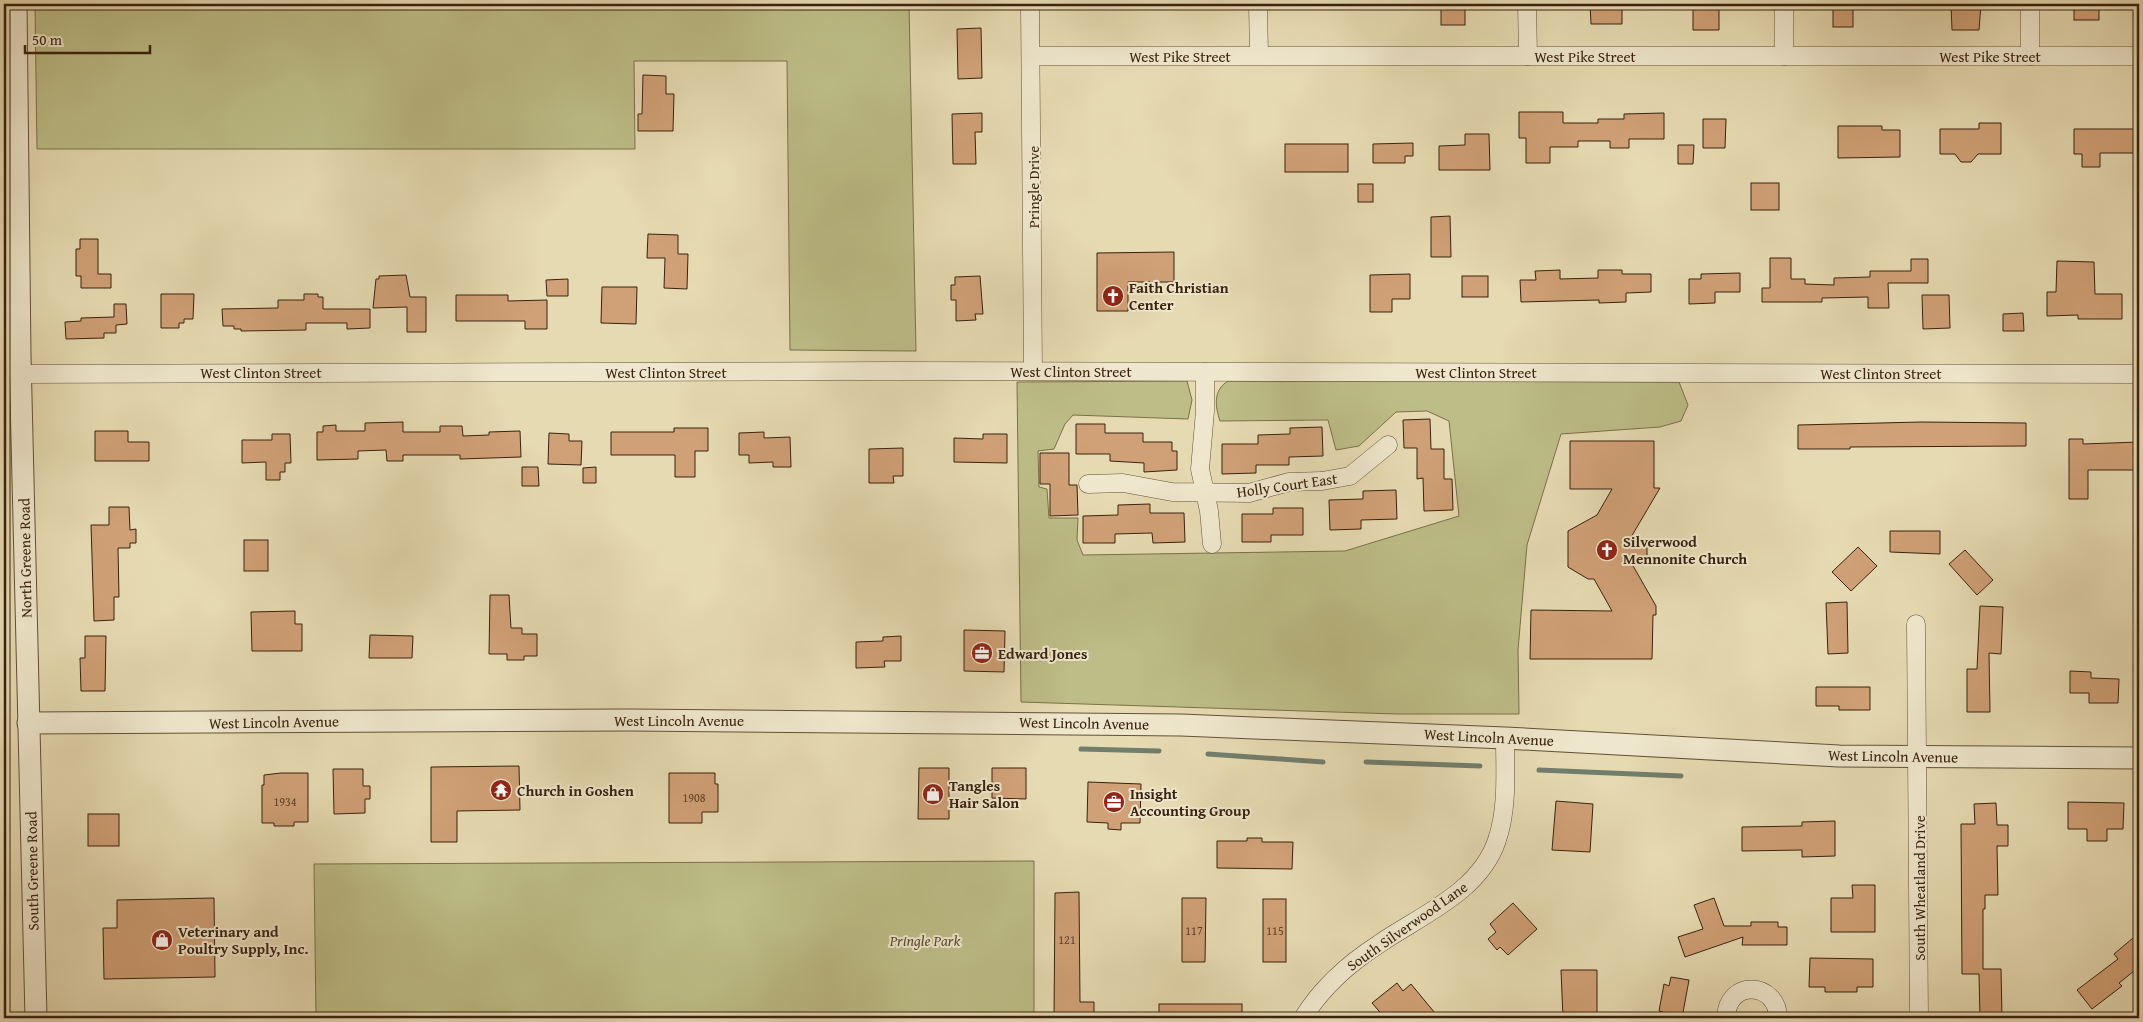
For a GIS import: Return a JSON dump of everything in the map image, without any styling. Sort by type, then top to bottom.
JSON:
[{"type":"street","name":"North Greene Road","points":[[16,4],[12,374],[28,723]]},
{"type":"street","name":"Pringle Drive","points":[[1030,4],[1032,56],[1033,371]]},
{"type":"street","points":[[1258,4],[1258,55]]},
{"type":"street","points":[[1527,4],[1528,56]]},
{"type":"street","points":[[1784,4],[1784,56]]},
{"type":"street","points":[[2030,4],[2030,56]]},
{"type":"street","name":"West Pike Street","points":[[1032,56],[2139,56]]},
{"type":"street","name":"West Clinton Street","points":[[12,374],[1033,371],[2139,374]]},
{"type":"street","points":[[1205,372],[1205,411],[1200,450],[1212,544]]},
{"type":"street","name":"Holly Court East","points":[[1088,484],[1122,483],[1172,492],[1249,493],[1289,482],[1338,480],[1350,476],[1388,445]]},
{"type":"street","name":"South Wheatland Drive","points":[[1916,624],[1920,1018]]},
{"type":"street","name":"West Lincoln Avenue","points":[[28,723],[248,724],[480,720],[1190,725],[1917,758],[2139,758]]},
{"type":"street","name":"South Greene Road","points":[[28,723],[36,1018]]},
{"type":"street","name":"South Silverwood Lane","points":[[1303,1018],[1322,991],[1338,974],[1379,944],[1458,893],[1479,872],[1496,842],[1500,828],[1504,798],[1505,738]]},
{"type":"street","points":[[1726,1018],[1729,1001],[1735,994],[1753,990],[1768,994],[1778,1009],[1778,1018]]},
{"type":"green space","points":[[35,4],[909,4],[916,351],[790,350],[787,61],[634,61],[635,149],[37,149]]},
{"type":"green space","points":[[1187,381],[1192,400],[1188,419],[1073,415],[1065,424],[1054,449],[1038,451],[1039,487],[1047,489],[1049,518],[1078,518],[1077,540],[1083,555],[1345,551],[1459,516],[1449,421],[1427,411],[1396,412],[1359,446],[1336,450],[1328,420],[1220,421],[1216,399],[1220,389],[1228,381],[1679,382],[1688,405],[1681,421],[1660,427],[1561,434],[1527,545],[1518,650],[1519,714],[1397,714],[1021,702],[1017,382]]},
{"type":"green space","name":"Pringle Park","points":[[1034,861],[1034,1018],[316,1018],[314,864]]},
{"type":"building","points":[[1441,4],[1465,4],[1465,25],[1441,25]]},
{"type":"building","points":[[1590,4],[1622,4],[1622,24],[1591,24]]},
{"type":"building","points":[[1719,4],[1719,30],[1693,30],[1693,5]]},
{"type":"building","points":[[1833,4],[1853,4],[1853,27],[1833,27]]},
{"type":"building","points":[[1951,4],[1981,4],[1979,30],[1952,30]]},
{"type":"building","points":[[2074,4],[2099,4],[2099,20],[2074,20]]},
{"type":"building","points":[[981,28],[982,78],[958,79],[957,29]]},
{"type":"building","points":[[643,75],[666,76],[666,94],[674,94],[673,131],[638,131],[638,114],[642,114]]},
{"type":"building","points":[[1519,112],[1563,112],[1563,123],[1598,123],[1598,119],[1624,119],[1624,114],[1664,113],[1664,139],[1629,139],[1629,148],[1610,148],[1610,141],[1578,141],[1578,147],[1550,147],[1550,163],[1526,163],[1526,138],[1519,138]]},
{"type":"building","points":[[982,113],[982,132],[975,132],[976,164],[953,164],[952,114]]},
{"type":"building","points":[[1703,119],[1726,119],[1725,148],[1703,148]]},
{"type":"building","points":[[1979,123],[2001,123],[2001,154],[1978,154],[1971,162],[1961,162],[1955,154],[1940,154],[1940,129],[1979,129]]},
{"type":"building","points":[[1838,126],[1882,126],[1882,130],[1900,130],[1900,157],[1838,158]]},
{"type":"building","points":[[2074,129],[2139,129],[2139,153],[2100,153],[2100,167],[2082,167],[2082,154],[2074,154]]},
{"type":"building","points":[[1465,134],[1489,134],[1490,170],[1439,170],[1439,146],[1465,145]]},
{"type":"building","points":[[1413,143],[1413,156],[1405,156],[1405,163],[1373,163],[1373,144]]},
{"type":"building","points":[[1285,144],[1348,144],[1348,172],[1285,172]]},
{"type":"building","points":[[1678,145],[1694,145],[1693,164],[1678,164]]},
{"type":"building","points":[[1751,183],[1779,183],[1779,210],[1751,210]]},
{"type":"building","points":[[1358,184],[1373,184],[1373,202],[1358,202]]},
{"type":"building","points":[[1450,216],[1451,257],[1431,257],[1431,217]]},
{"type":"building","points":[[648,234],[678,235],[678,254],[688,254],[687,289],[664,288],[665,258],[647,258]]},
{"type":"building","points":[[80,239],[98,239],[98,274],[111,274],[111,288],[81,288],[81,276],[76,276],[76,249],[80,249]]},
{"type":"building","name":"Faith Christian Center","points":[[1174,252],[1174,282],[1128,282],[1128,311],[1097,311],[1097,253]]},
{"type":"building","points":[[1770,258],[1791,258],[1791,279],[1805,279],[1805,284],[1834,285],[1834,278],[1870,277],[1870,271],[1911,271],[1911,259],[1928,259],[1928,283],[1888,283],[1889,308],[1868,308],[1868,297],[1822,298],[1822,302],[1762,302],[1762,288],[1770,288]]},
{"type":"building","points":[[2057,261],[2094,262],[2095,294],[2122,294],[2122,319],[2078,319],[2078,315],[2047,316],[2047,292],[2056,292]]},
{"type":"building","points":[[1560,270],[1560,279],[1598,278],[1598,270],[1622,270],[1622,274],[1651,274],[1651,292],[1626,293],[1626,302],[1599,303],[1599,300],[1521,302],[1520,280],[1536,280],[1535,271]]},
{"type":"building","points":[[1740,273],[1740,292],[1715,292],[1715,303],[1689,304],[1689,279],[1701,279],[1701,274]]},
{"type":"building","points":[[1410,274],[1410,299],[1392,299],[1392,312],[1370,312],[1370,275]]},
{"type":"building","points":[[406,275],[410,297],[426,297],[426,332],[407,332],[407,307],[373,308],[376,279],[379,279],[379,276]]},
{"type":"building","points":[[980,276],[983,314],[975,314],[976,320],[956,321],[956,300],[951,300],[951,285],[955,285],[955,277]]},
{"type":"building","points":[[1462,276],[1488,276],[1488,297],[1462,297]]},
{"type":"building","points":[[568,279],[568,296],[547,296],[546,280]]},
{"type":"building","points":[[602,287],[637,287],[636,324],[601,323]]},
{"type":"building","points":[[161,294],[194,294],[193,319],[184,319],[184,323],[179,323],[179,328],[161,328]]},
{"type":"building","points":[[304,294],[318,294],[318,297],[323,297],[323,309],[370,309],[370,328],[347,329],[347,323],[306,323],[306,330],[241,331],[241,329],[234,329],[234,326],[223,326],[222,309],[278,308],[278,300],[304,300]]},
{"type":"building","points":[[456,295],[508,295],[508,301],[547,300],[547,329],[525,329],[525,321],[456,321]]},
{"type":"building","points":[[1922,295],[1949,295],[1950,328],[1923,329]]},
{"type":"building","points":[[114,304],[126,304],[127,324],[116,325],[116,333],[104,333],[104,338],[66,339],[65,322],[81,321],[81,318],[114,317]]},
{"type":"building","points":[[2023,313],[2024,331],[2003,331],[2003,314]]},
{"type":"building","points":[[1430,419],[1431,449],[1444,449],[1444,479],[1452,479],[1453,510],[1424,511],[1423,478],[1417,479],[1417,448],[1404,448],[1403,420]]},
{"type":"building","points":[[403,422],[403,432],[440,432],[440,426],[462,426],[463,436],[489,435],[489,432],[520,431],[521,457],[460,459],[460,455],[403,455],[403,461],[387,461],[386,450],[358,451],[358,459],[317,460],[317,432],[323,432],[323,426],[336,425],[336,431],[365,431],[365,423]]},
{"type":"building","points":[[1921,422],[2026,423],[2026,446],[1798,449],[1798,425]]},
{"type":"building","points":[[1076,424],[1105,424],[1105,433],[1143,433],[1143,442],[1172,442],[1172,451],[1177,451],[1177,470],[1144,472],[1144,463],[1110,461],[1110,454],[1076,454]]},
{"type":"building","points":[[1322,427],[1323,456],[1289,457],[1289,465],[1256,465],[1256,473],[1222,474],[1222,444],[1258,444],[1258,435],[1290,434],[1290,428]]},
{"type":"building","points":[[674,428],[708,428],[708,451],[695,451],[695,477],[675,477],[675,455],[611,455],[611,432],[674,432]]},
{"type":"building","points":[[95,431],[128,431],[128,442],[149,442],[149,461],[95,461]]},
{"type":"building","points":[[764,432],[764,438],[790,437],[791,467],[773,467],[773,462],[749,463],[749,455],[739,455],[739,433]]},
{"type":"building","points":[[549,433],[569,434],[569,441],[582,441],[581,465],[548,464]]},
{"type":"building","points":[[272,434],[290,434],[291,463],[285,463],[285,472],[280,472],[280,480],[266,480],[266,462],[242,463],[242,440],[272,440]]},
{"type":"building","points":[[983,434],[1007,434],[1007,463],[954,462],[954,438],[983,439]]},
{"type":"building","points":[[2069,439],[2083,439],[2083,444],[2139,442],[2139,470],[2088,470],[2088,499],[2069,499]]},
{"type":"building","name":"Silverwood Mennonite Church","points":[[1570,441],[1654,441],[1654,488],[1660,488],[1627,544],[1647,544],[1647,557],[1628,557],[1656,606],[1656,615],[1653,615],[1652,659],[1530,659],[1531,610],[1612,611],[1594,579],[1588,579],[1568,567],[1568,531],[1597,515],[1612,489],[1570,489]]},
{"type":"building","points":[[903,448],[903,476],[893,476],[894,483],[869,483],[869,449]]},
{"type":"building","points":[[1040,453],[1069,453],[1069,485],[1077,485],[1078,515],[1050,516],[1050,484],[1040,484]]},
{"type":"building","points":[[522,467],[538,467],[539,486],[522,486]]},
{"type":"building","points":[[596,467],[596,483],[583,483],[583,468]]},
{"type":"building","points":[[1396,490],[1397,519],[1361,520],[1361,529],[1330,530],[1329,500],[1363,499],[1363,491]]},
{"type":"building","points":[[1150,504],[1150,513],[1184,513],[1185,542],[1153,543],[1152,533],[1115,534],[1115,543],[1083,543],[1083,516],[1118,515],[1118,505]]},
{"type":"building","points":[[109,507],[129,507],[130,530],[136,529],[136,543],[130,543],[130,548],[118,548],[119,597],[114,597],[114,620],[94,621],[91,525],[109,525]]},
{"type":"building","points":[[1273,508],[1303,508],[1303,535],[1271,535],[1271,542],[1242,542],[1242,514],[1273,514]]},
{"type":"building","points":[[1890,531],[1940,531],[1940,554],[1890,552]]},
{"type":"building","points":[[244,540],[268,540],[268,571],[244,571]]},
{"type":"building","points":[[1858,547],[1877,566],[1851,591],[1832,572]]},
{"type":"building","points":[[1965,550],[1993,580],[1977,595],[1949,564]]},
{"type":"building","points":[[490,595],[509,595],[511,628],[522,628],[522,634],[537,634],[537,656],[524,656],[524,660],[507,660],[507,654],[489,654]]},
{"type":"building","points":[[1847,602],[1848,653],[1828,654],[1826,603]]},
{"type":"building","points":[[1980,606],[2003,607],[2001,654],[1989,653],[1990,712],[1967,712],[1967,669],[1977,669]]},
{"type":"building","points":[[295,611],[295,624],[302,624],[302,651],[252,651],[251,612]]},
{"type":"building","points":[[964,630],[1005,631],[1004,672],[964,671]]},
{"type":"building","points":[[370,635],[413,636],[412,658],[369,658]]},
{"type":"building","points":[[85,636],[106,636],[105,691],[81,691],[80,658],[85,658]]},
{"type":"building","points":[[901,636],[901,661],[884,661],[885,667],[856,668],[856,642],[883,641],[883,637]]},
{"type":"building","points":[[2070,671],[2091,672],[2091,678],[2119,679],[2118,703],[2089,703],[2089,693],[2070,693]]},
{"type":"building","points":[[1816,687],[1870,687],[1870,710],[1839,710],[1839,706],[1816,706]]},
{"type":"building","points":[[519,766],[520,810],[457,811],[457,842],[431,842],[431,767]]},
{"type":"building","points":[[919,768],[949,768],[949,819],[918,819]]},
{"type":"building","points":[[992,768],[1026,768],[1026,799],[992,798]]},
{"type":"building","points":[[333,769],[363,769],[363,786],[370,786],[370,799],[365,799],[365,813],[334,814]]},
{"type":"building","points":[[308,773],[308,822],[294,822],[294,826],[274,826],[274,823],[262,823],[262,785],[264,785],[264,775]]},
{"type":"building","points":[[669,773],[715,773],[715,784],[718,784],[718,812],[702,812],[702,823],[669,823]]},
{"type":"building","points":[[1088,782],[1141,784],[1140,823],[1121,823],[1121,830],[1108,829],[1108,823],[1087,822]]},
{"type":"building","points":[[1556,801],[1593,804],[1590,852],[1552,850]]},
{"type":"building","points":[[2068,802],[2124,803],[2123,829],[2107,829],[2107,841],[2087,841],[2087,829],[2068,829]]},
{"type":"building","points":[[1996,803],[1997,825],[2008,825],[2008,846],[1997,846],[1998,895],[1985,895],[1985,909],[1983,909],[1983,969],[2001,969],[2002,1018],[1980,1018],[1979,974],[1962,974],[1961,824],[1975,824],[1974,804]]},
{"type":"building","points":[[88,814],[119,814],[119,846],[88,846]]},
{"type":"building","points":[[1835,821],[1835,856],[1802,857],[1802,850],[1742,851],[1742,827],[1802,826],[1802,822]]},
{"type":"building","points":[[1247,838],[1262,838],[1262,842],[1293,842],[1292,869],[1217,868],[1217,841],[1247,841]]},
{"type":"building","points":[[1852,885],[1875,885],[1875,932],[1831,932],[1831,898],[1853,898]]},
{"type":"building","points":[[1079,892],[1080,1002],[1094,1002],[1094,1018],[1054,1018],[1055,893]]},
{"type":"building","points":[[214,898],[215,977],[104,979],[103,928],[117,928],[117,900]]},
{"type":"building","points":[[1182,898],[1206,898],[1205,962],[1182,962]]},
{"type":"building","points":[[1714,898],[1724,926],[1751,926],[1751,922],[1778,922],[1778,927],[1787,927],[1787,945],[1742,945],[1743,937],[1685,957],[1678,937],[1703,929],[1694,905]]},
{"type":"building","points":[[1263,899],[1286,899],[1286,962],[1263,962]]},
{"type":"building","points":[[1513,903],[1537,929],[1508,955],[1500,947],[1497,950],[1488,939],[1496,932],[1490,924]]},
{"type":"building","points":[[2139,933],[2139,967],[2119,983],[2122,986],[2092,1009],[2077,990],[2118,959],[2114,954]]},
{"type":"building","points":[[1810,958],[1873,959],[1873,987],[1857,987],[1857,992],[1825,992],[1825,987],[1809,987]]},
{"type":"building","points":[[1561,970],[1597,970],[1597,1018],[1563,1018]]},
{"type":"building","points":[[1671,977],[1689,980],[1682,1018],[1662,1018],[1663,1012],[1659,1011],[1664,984],[1669,986]]},
{"type":"building","points":[[1397,983],[1403,991],[1411,984],[1439,1018],[1385,1018],[1372,1003]]},
{"type":"building","points":[[1159,1004],[1242,1004],[1242,1018],[1159,1018]]},
{"type":"waterway","points":[[1081,749],[1159,751]]},
{"type":"waterway","points":[[1208,754],[1323,762]]},
{"type":"waterway","points":[[1366,762],[1480,766]]},
{"type":"waterway","points":[[1539,770],[1681,776]]},
{"type":"place","name":"Faith Christian Center","points":[[1113,296]]},
{"type":"place","name":"Silverwood Mennonite Church","points":[[1607,550]]},
{"type":"place","name":"Edward Jones","points":[[982,653]]},
{"type":"place","name":"Church in Goshen","points":[[501,790]]},
{"type":"place","name":"Tangles Hair Salon","points":[[933,794]]},
{"type":"place","name":"Insight Accounting Group","points":[[1114,802]]},
{"type":"place","name":"Veterinary and Poultry Supply, Inc.","points":[[162,940]]}]
